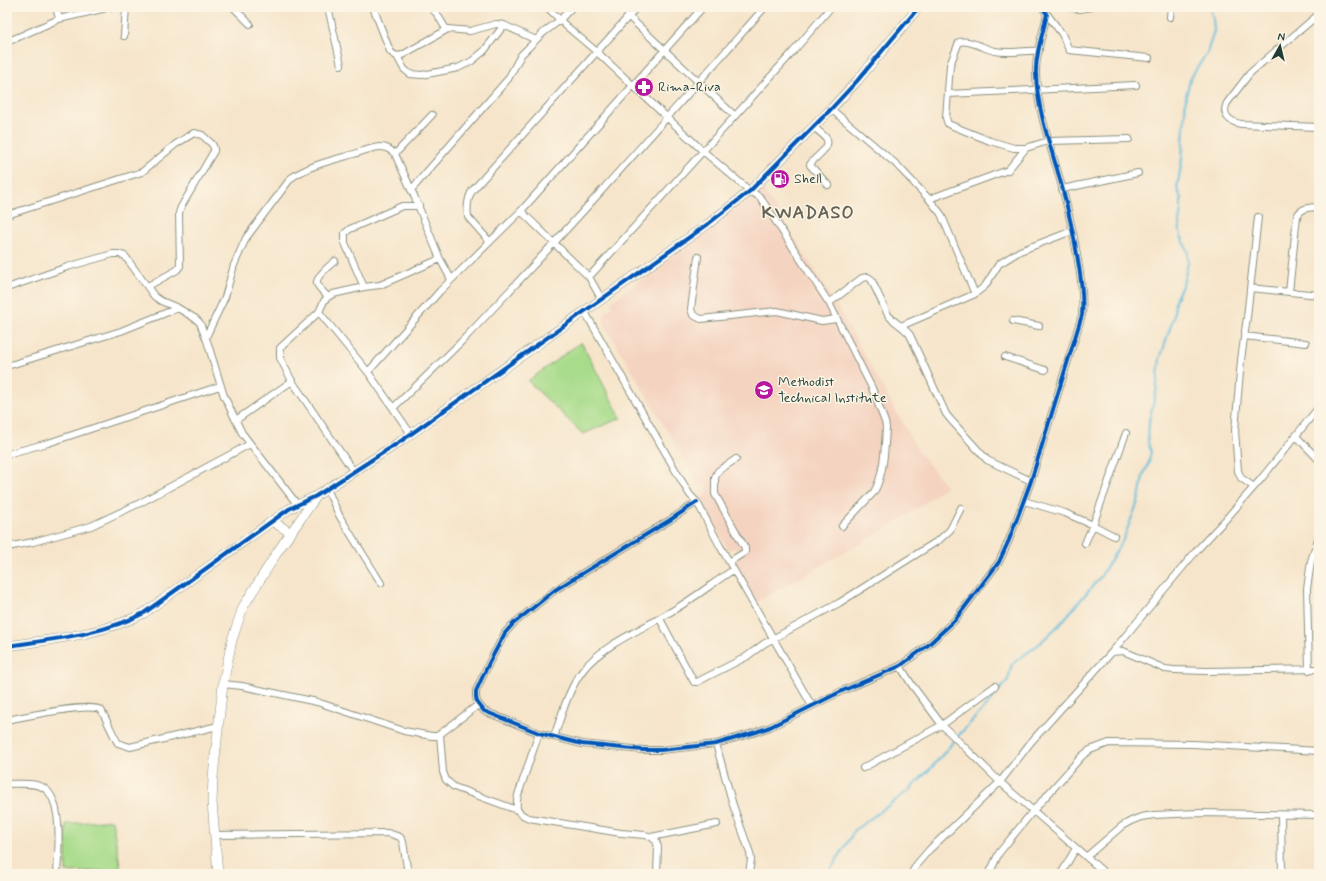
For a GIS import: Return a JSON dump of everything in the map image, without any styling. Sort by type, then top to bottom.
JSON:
[{"type":"street","points":[[56,7],[59,19]]},
{"type":"street","points":[[7,42],[59,19],[112,7]]},
{"type":"street","points":[[124,36],[126,7]]},
{"type":"street","points":[[233,7],[250,24]]},
{"type":"street","points":[[328,7],[341,64]]},
{"type":"street","points":[[373,7],[390,51],[392,54],[397,56],[401,56],[446,29],[470,31],[496,24],[504,25],[536,40]]},
{"type":"street","points":[[430,7],[437,14],[446,29]]},
{"type":"street","points":[[547,7],[703,151],[750,191],[760,197],[829,303],[872,388],[886,427],[882,472],[877,486],[874,492],[842,526]]},
{"type":"street","points":[[411,190],[508,79],[521,54],[543,32],[560,20],[572,7]]},
{"type":"street","points":[[490,242],[468,217],[467,212],[469,196],[472,191],[637,7]]},
{"type":"street","points":[[368,372],[451,279],[521,211],[703,7]]},
{"type":"street","points":[[393,408],[460,343],[554,242],[667,118],[765,7]]},
{"type":"street","points":[[589,277],[792,53],[831,7]]},
{"type":"street","points":[[7,646],[87,634],[132,619],[144,613],[297,504],[316,496],[411,434],[602,300],[708,224],[750,191],[857,81],[919,7]]},
{"type":"street","points":[[1042,7],[1062,34],[1069,50],[1149,58]]},
{"type":"street","points":[[1069,7],[1080,10],[1090,7]]},
{"type":"street","points":[[1170,17],[1171,7]]},
{"type":"street","points":[[697,502],[664,524],[555,590],[513,624],[505,633],[495,651],[476,691],[478,705],[484,711],[539,733],[582,744],[643,750],[661,750],[716,744],[756,732],[900,666],[927,646],[954,620],[992,573],[1004,552],[1031,481],[1082,315],[1083,294],[1072,231],[1048,141],[1036,74],[1047,14]]},
{"type":"street","points":[[1319,14],[1248,76],[1227,103],[1225,112],[1228,119],[1241,124],[1319,127]]},
{"type":"street","points":[[628,16],[735,116]]},
{"type":"street","points":[[397,56],[404,69],[410,74],[422,75],[458,68],[472,61],[484,51],[504,25]]},
{"type":"street","points":[[1039,52],[1027,50],[997,52],[984,49],[964,41],[959,42],[950,65],[946,118],[948,124],[990,141],[1008,146],[1026,148],[1048,141],[1129,139]]},
{"type":"street","points":[[948,94],[1136,85]]},
{"type":"street","points":[[831,109],[896,164],[941,214],[975,294]]},
{"type":"street","points":[[395,154],[432,115]]},
{"type":"street","points":[[813,127],[826,138],[827,142],[826,147],[811,161],[810,165],[828,185]]},
{"type":"street","points":[[7,215],[142,172],[176,144],[191,134],[198,133],[202,135],[212,144],[214,151],[181,207],[179,213],[180,266],[177,270],[148,286]]},
{"type":"street","points":[[206,338],[225,297],[234,265],[246,238],[291,178],[301,171],[319,164],[369,149],[382,146],[395,154],[419,206],[440,259],[451,279]]},
{"type":"street","points":[[929,199],[1008,170],[1026,148]]},
{"type":"street","points":[[1062,189],[1138,173]]},
{"type":"street","points":[[364,287],[345,243],[345,233],[350,229],[402,206],[419,206]]},
{"type":"street","points":[[1289,292],[1297,216],[1300,211],[1305,208],[1319,207]]},
{"type":"street","points":[[521,211],[589,277],[602,300]]},
{"type":"street","points":[[1254,487],[1241,478],[1238,471],[1236,463],[1235,430],[1240,368],[1258,217]]},
{"type":"street","points":[[901,326],[975,294],[985,286],[999,264],[1020,252],[1072,231]]},
{"type":"street","points":[[7,288],[67,267],[113,254],[125,256],[157,298],[178,308],[198,321],[206,338],[220,386],[242,433],[297,504]]},
{"type":"street","points":[[698,257],[691,309],[693,315],[701,319],[777,311],[822,321],[836,319]]},
{"type":"street","points":[[354,472],[292,381],[280,358],[280,348],[319,312],[324,301],[333,294],[386,283],[440,259]]},
{"type":"street","points":[[328,297],[316,282],[318,278],[335,261]]},
{"type":"street","points":[[829,303],[862,278],[868,277],[871,279],[888,315],[910,335],[946,414],[987,460],[1031,481]]},
{"type":"street","points":[[1250,288],[1319,295]]},
{"type":"street","points":[[7,366],[121,331],[178,308]]},
{"type":"street","points":[[319,312],[368,372],[411,434]]},
{"type":"street","points":[[585,312],[690,495],[697,502],[733,570],[812,706]]},
{"type":"street","points":[[1013,321],[1039,326]]},
{"type":"street","points":[[1244,336],[1306,343]]},
{"type":"street","points":[[1005,357],[1044,370]]},
{"type":"street","points":[[236,420],[292,381]]},
{"type":"street","points":[[7,454],[48,443],[220,386]]},
{"type":"street","points":[[911,874],[929,850],[1000,782],[1031,742],[1112,652],[1197,550],[1254,487],[1319,407]]},
{"type":"street","points":[[1085,543],[1093,525],[1126,433]]},
{"type":"street","points":[[1296,436],[1319,460]]},
{"type":"street","points":[[7,547],[33,542],[91,526],[138,504],[250,444]]},
{"type":"street","points":[[729,562],[744,552],[745,548],[715,494],[715,478],[718,471],[736,459]]},
{"type":"street","points":[[327,489],[340,517],[381,583]]},
{"type":"street","points":[[218,874],[212,802],[213,777],[223,684],[232,640],[243,607],[316,496]]},
{"type":"street","points":[[1024,502],[1065,513],[1114,536]]},
{"type":"street","points":[[660,619],[696,683],[746,657],[765,642],[839,602],[939,540],[950,530],[961,508]]},
{"type":"street","points":[[272,521],[291,533]]},
{"type":"street","points":[[1309,670],[1307,589],[1311,561],[1319,536]]},
{"type":"street","points":[[554,738],[570,692],[583,670],[593,660],[612,645],[660,619],[733,570]]},
{"type":"street","points":[[1112,652],[1124,651],[1165,669],[1174,670],[1207,671],[1319,669]]},
{"type":"street","points":[[900,666],[912,685],[942,725],[1000,782],[1106,874]]},
{"type":"street","points":[[223,684],[242,686],[317,702],[404,731],[432,736],[437,736],[440,734],[478,705]]},
{"type":"street","points":[[863,768],[942,725],[995,686]]},
{"type":"street","points":[[7,720],[60,711],[95,708],[101,711],[118,743],[130,747],[218,726]]},
{"type":"street","points":[[539,733],[518,795],[516,804],[520,815],[529,818],[621,833],[645,834],[656,841],[658,848],[657,874]]},
{"type":"street","points":[[440,734],[443,772],[446,780],[454,787],[517,810]]},
{"type":"street","points":[[989,874],[999,853],[1033,811],[1082,756],[1090,750],[1109,743],[1193,744],[1319,751]]},
{"type":"street","points":[[716,744],[733,805],[750,853],[751,859],[749,874]]},
{"type":"street","points":[[7,784],[37,785],[44,789],[52,797],[57,812],[59,838],[57,874]]},
{"type":"street","points":[[1086,857],[1122,826],[1141,817],[1197,813],[1319,815]]},
{"type":"street","points":[[1281,815],[1282,874]]},
{"type":"street","points":[[651,837],[717,824]]},
{"type":"street","points":[[214,835],[388,833],[400,837],[403,842],[408,874]]},
{"type":"street","points":[[1061,874],[1076,848]]},
{"type":"shaded area","name":"Methodist Technical Institute","points":[[763,189],[837,306],[918,451],[946,486],[921,506],[877,534],[757,602],[734,561],[741,553],[738,549],[734,548],[728,550],[700,500],[708,490],[706,485],[699,485],[605,325],[604,317],[607,310],[613,307],[611,302]]},
{"type":"green space","points":[[581,342],[621,418],[583,434],[528,381]]},
{"type":"green space","points":[[112,820],[121,870],[66,872],[66,824]]},
{"type":"waterway","points":[[828,874],[855,830],[908,791],[932,767],[1008,680],[1012,664],[1039,644],[1061,623],[1101,576],[1123,540],[1139,499],[1143,476],[1149,462],[1151,451],[1148,443],[1149,421],[1156,392],[1160,359],[1174,316],[1175,300],[1183,284],[1188,263],[1188,252],[1180,233],[1179,222],[1181,198],[1177,189],[1182,159],[1186,96],[1191,77],[1207,53],[1214,31],[1213,18],[1209,7]]},
{"type":"cycle path","points":[[7,646],[94,631],[144,613],[289,509],[316,496],[401,441],[708,224],[750,191],[857,81],[919,7]]},
{"type":"cycle path","points":[[697,502],[555,590],[513,624],[505,633],[476,691],[477,702],[484,711],[539,733],[582,744],[643,750],[661,750],[716,744],[770,727],[842,691],[900,666],[927,646],[955,620],[999,562],[1009,540],[1031,481],[1082,315],[1082,288],[1075,243],[1062,187],[1038,98],[1036,67],[1047,14],[1042,7]]},
{"type":"place","name":"Rima-Riva","points":[[644,87]]},
{"type":"place","name":"Shell","points":[[780,179]]},
{"type":"place","name":"Methodist Technical Institute","points":[[764,390]]},
{"type":"district","name":"KWADASO","points":[[808,213]]}]
